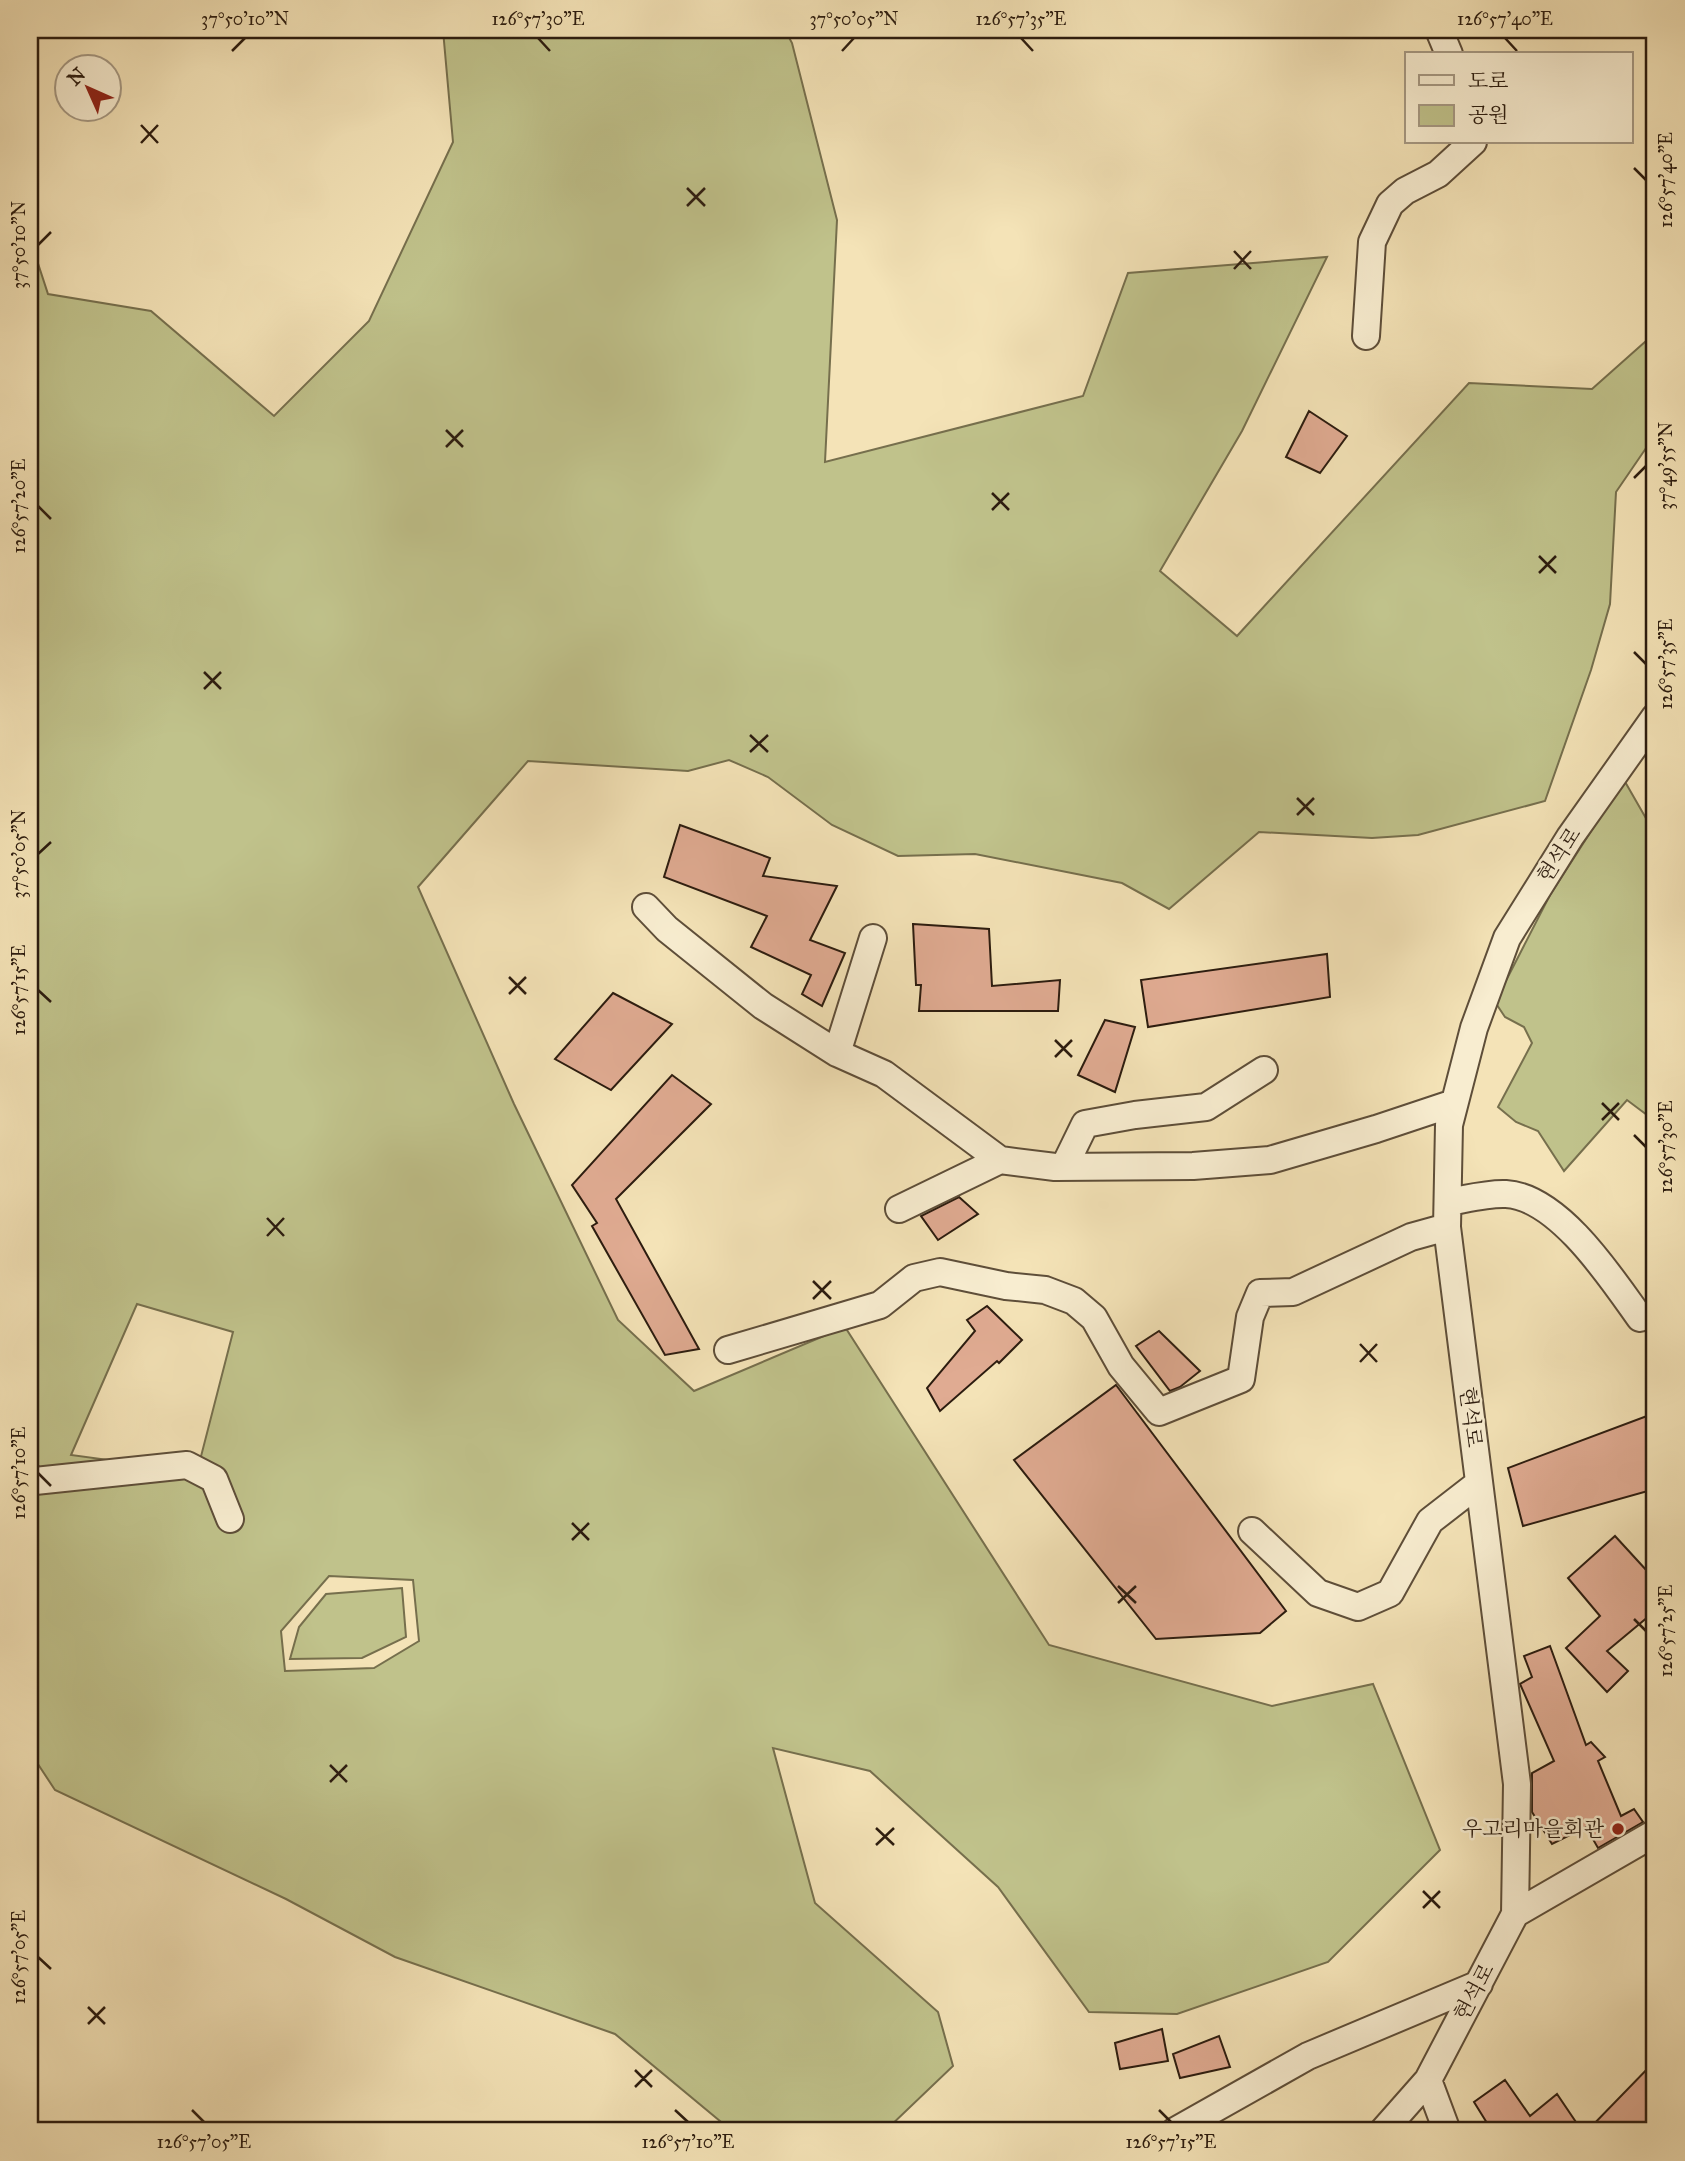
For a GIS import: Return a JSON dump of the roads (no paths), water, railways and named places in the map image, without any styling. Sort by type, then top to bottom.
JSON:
[{"type":"street","points":[[1439,30],[1448,52]]},
{"type":"street","points":[[1366,336],[1373,242],[1390,204],[1405,191],[1438,174],[1471,144]]},
{"type":"street","name":"현석로","points":[[1383,2131],[1428,2080],[1515,1914],[1517,1784],[1448,1214],[1449,1125],[1474,1028],[1507,937],[1570,837],[1655,717]]},
{"type":"street","points":[[646,907],[667,929],[763,1006],[837,1053],[884,1074],[1000,1160],[1064,1167],[1193,1166],[1270,1160],[1454,1103]]},
{"type":"street","points":[[837,1053],[873,939]]},
{"type":"street","points":[[1064,1167],[1085,1124],[1206,1107],[1264,1070]]},
{"type":"street","points":[[899,1209],[1000,1160]]},
{"type":"street","points":[[728,1350],[880,1305],[914,1278],[940,1272],[1006,1286],[1045,1290],[1074,1301],[1094,1318],[1121,1366],[1159,1412],[1241,1379],[1250,1317],[1260,1293],[1293,1292],[1410,1237],[1448,1214],[1507,1194],[1544,1206],[1597,1258],[1640,1318]]},
{"type":"street","points":[[30,1476],[35,1481],[187,1465],[215,1479],[230,1519]]},
{"type":"street","points":[[1252,1531],[1318,1593],[1358,1607],[1390,1593],[1430,1521],[1479,1483]]},
{"type":"street","points":[[1515,1914],[1655,1833]]},
{"type":"street","points":[[1175,2131],[1308,2056],[1479,1983]]},
{"type":"street","points":[[1428,2080],[1447,2131]]},
{"type":"place","name":"우고리마을회관","points":[[1618,1829]]}]
